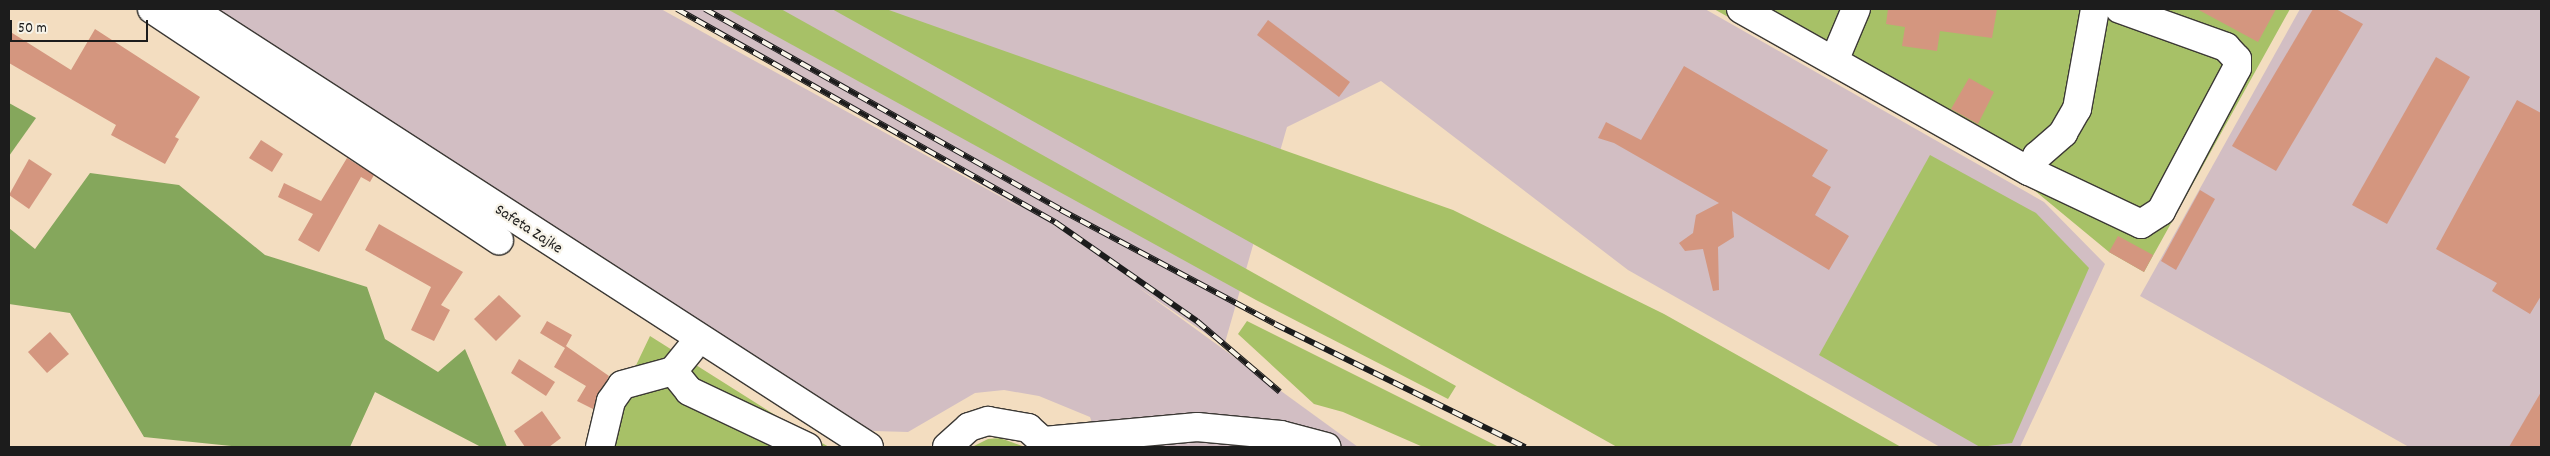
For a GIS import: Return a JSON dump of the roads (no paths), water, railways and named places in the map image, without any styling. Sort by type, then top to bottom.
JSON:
[{"type":"main road","points":[[152,9],[499,240]]},
{"type":"main road","name":"Safeta Zajke","points":[[171,9],[838,447]]},
{"type":"main road","name":"Safeta Zajke","points":[[191,9],[869,447]]},
{"type":"main road","points":[[1741,9],[1779,19],[1834,61],[2029,171],[2130,222],[2155,218],[2237,68],[2233,52],[2173,17],[2120,9]]},
{"type":"main road","points":[[1834,61],[1856,9]]},
{"type":"main road","points":[[2029,171],[2037,156],[2063,133],[2077,109],[2095,9]]},
{"type":"main road","points":[[600,447],[616,392],[642,379],[673,371],[691,349]]},
{"type":"main road","points":[[673,371],[689,391],[807,447]]},
{"type":"main road","points":[[946,445],[988,421],[1009,421],[1046,444],[1197,427],[1281,436],[1326,447]]},
{"type":"railway","points":[[677,9],[1055,222],[1197,321],[1280,392]]},
{"type":"railway","points":[[705,9],[1061,210],[1275,324],[1525,447]]}]
